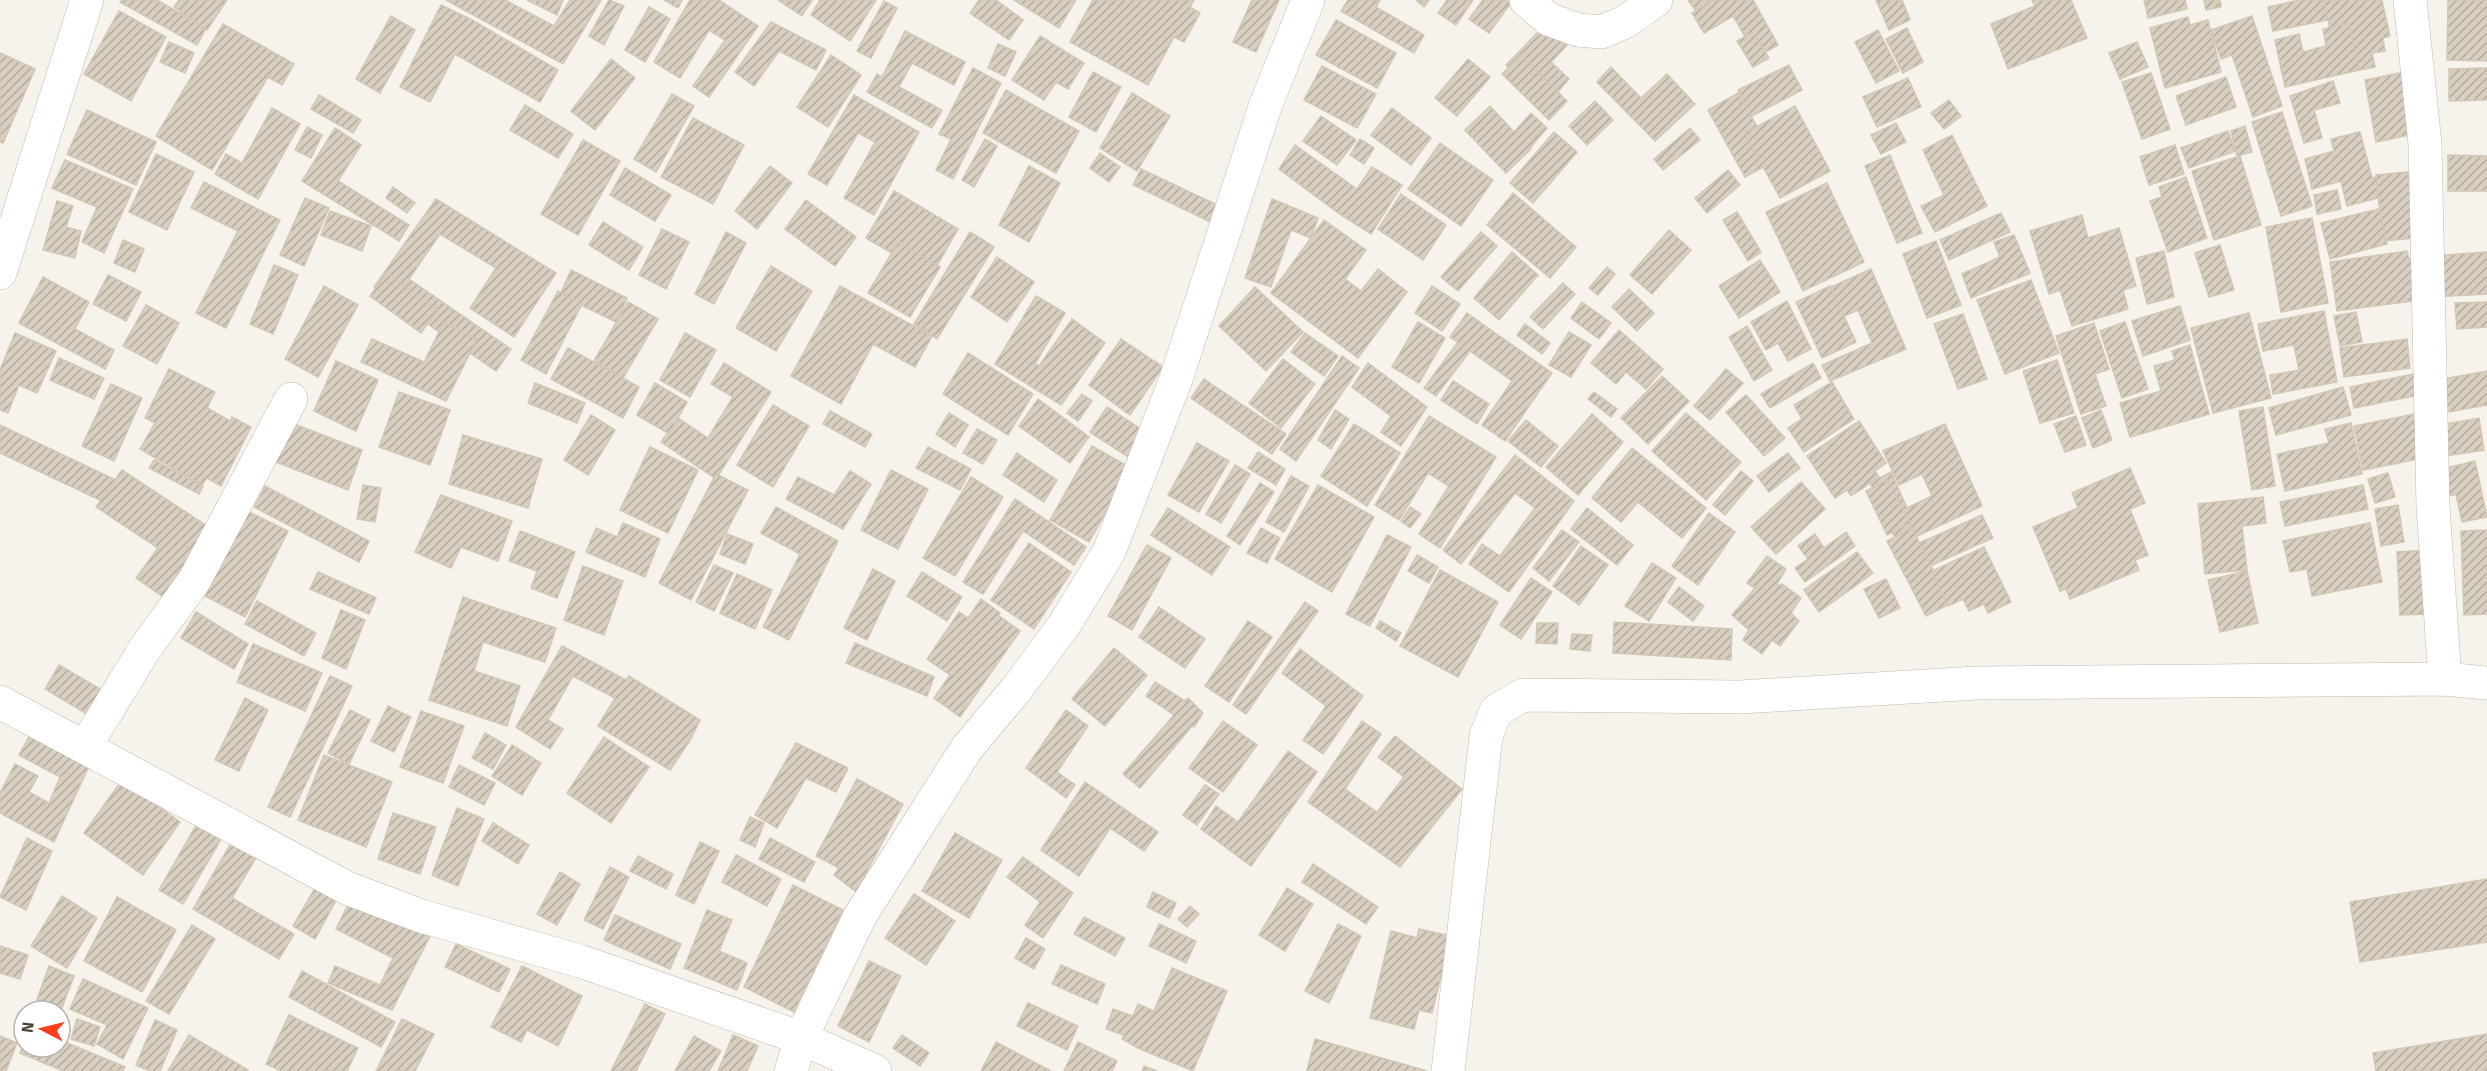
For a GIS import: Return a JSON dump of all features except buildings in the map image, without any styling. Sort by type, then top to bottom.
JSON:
[{"type":"street","points":[[0,273],[87,0]]},
{"type":"street","points":[[790,1071],[801,1038],[860,916],[967,748],[1019,686],[1064,625],[1109,552],[1176,379],[1266,104],[1308,0]]},
{"type":"street","points":[[1526,0],[1548,19],[1578,30],[1600,32],[1625,22],[1656,0]]},
{"type":"street","points":[[2410,0],[2426,144],[2433,507],[2445,680]]},
{"type":"street","points":[[85,747],[144,650],[194,581],[291,399]]},
{"type":"street","points":[[1448,1071],[1486,736],[1496,711],[1523,695],[1740,697],[1977,683],[2445,680],[2487,683]]},
{"type":"street","points":[[0,702],[347,888],[421,916],[580,961],[801,1038],[875,1071]]}]
